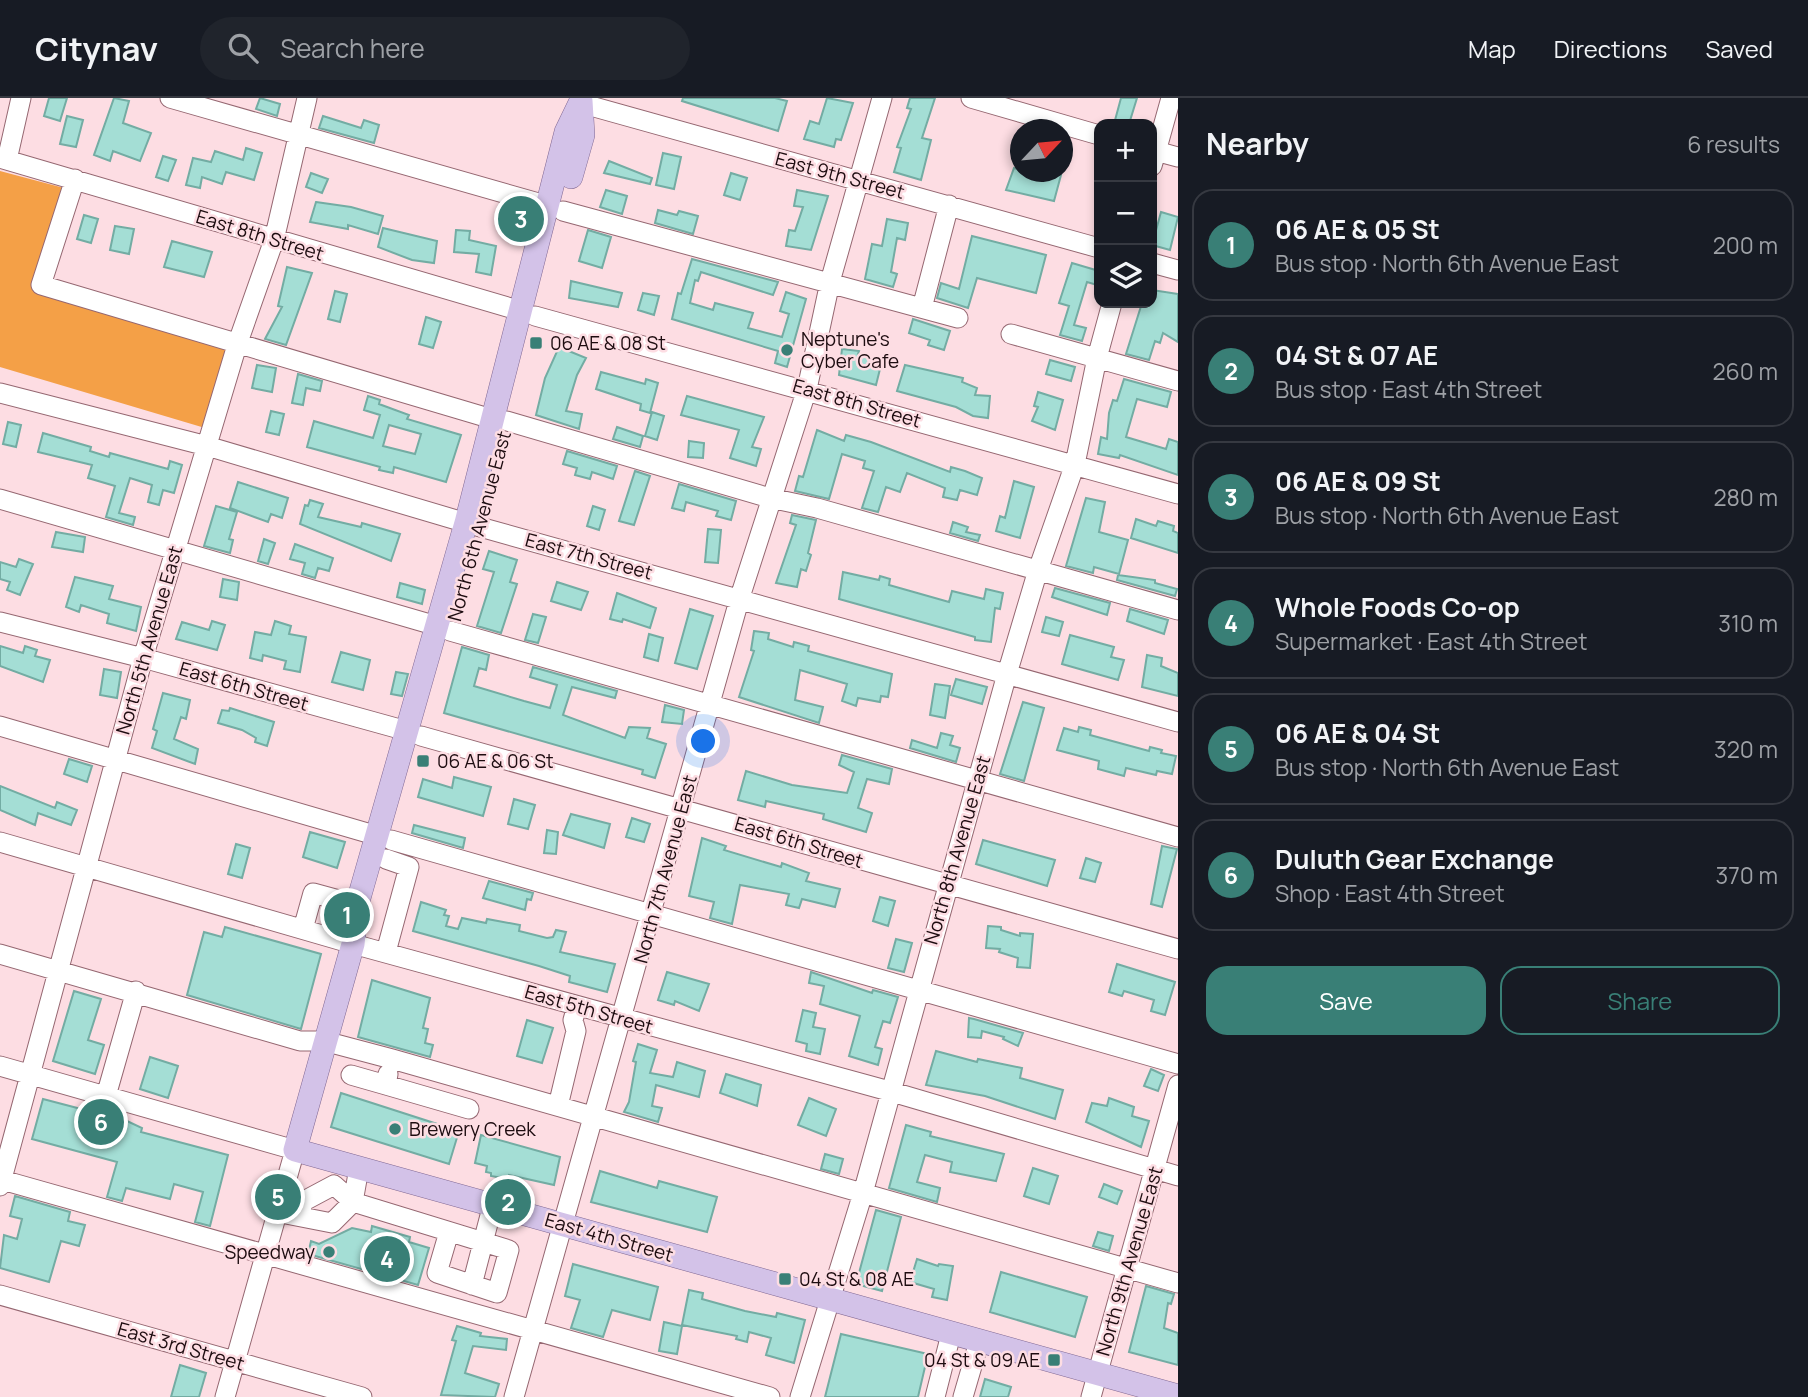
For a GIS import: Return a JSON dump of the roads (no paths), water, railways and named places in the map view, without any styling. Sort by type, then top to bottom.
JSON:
[{"type":"main road","name":"North 6th Avenue East","points":[[295,1150],[324,1041],[354,944],[371,909],[414,734],[473,525],[556,209],[566,132],[582,100]]},
{"type":"main road","name":"North 6th Avenue East","points":[[354,944],[358,905],[385,845]]},
{"type":"main road","name":"East 4th Street","points":[[295,1150],[1178,1396]]},
{"type":"street","points":[[4,159],[21,98]]},
{"type":"street","points":[[170,98],[556,209],[958,318]]},
{"type":"street","name":"North 5th Avenue East","points":[[1,1183],[143,658],[237,345],[274,240],[307,98]]},
{"type":"street","name":"North 7th Avenue East","points":[[514,1397],[623,1019],[740,597],[769,498],[807,389],[831,282],[882,98]]},
{"type":"street","points":[[971,98],[1094,134]]},
{"type":"street","points":[[1157,143],[1171,98]]},
{"type":"street","name":"East 9th Street","points":[[582,100],[1094,246]]},
{"type":"street","points":[[1157,156],[1178,157]]},
{"type":"street","name":"East 8th Street","points":[[4,159],[528,313],[1178,494]]},
{"type":"street","points":[[75,179],[41,285],[237,345],[769,498],[1178,610]]},
{"type":"street","points":[[922,308],[949,205]]},
{"type":"street","points":[[1157,264],[1178,270]]},
{"type":"street","name":"North 8th Avenue East","points":[[800,1397],[863,1193],[917,990],[949,887],[1007,674],[1038,570],[1075,464],[1097,358],[1111,308]]},
{"type":"street","points":[[1012,334],[1178,381]]},
{"type":"street","name":"East 7th Street","points":[[0,393],[207,446],[473,525],[740,597],[1178,722]]},
{"type":"street","points":[[0,499],[977,782],[1178,837]]},
{"type":"street","name":"East 6th Street","points":[[0,622],[143,658],[681,807],[949,887],[1178,949]]},
{"type":"street","points":[[0,726],[115,759],[385,845],[652,915],[1178,1064]]},
{"type":"street","name":"East 5th Street","points":[[0,842],[354,944],[890,1091],[1178,1176]]},
{"type":"street","points":[[385,845],[409,867],[386,952]]},
{"type":"street","points":[[303,929],[313,893],[358,905]]},
{"type":"street","points":[[0,954],[136,991],[300,1041],[324,1041],[392,1059],[1178,1283]]},
{"type":"street","points":[[106,1096],[136,991]]},
{"type":"street","points":[[558,1106],[576,1031],[573,1020],[577,1006]]},
{"type":"street","points":[[386,1085],[392,1059]]},
{"type":"street","name":"East 4th Street","points":[[0,1066],[295,1150]]},
{"type":"street","points":[[351,1075],[469,1109]]},
{"type":"street","name":"North 9th Avenue East","points":[[1091,1397],[1125,1266],[1178,1084]]},
{"type":"street","name":"North 6th Avenue East","points":[[225,1397],[295,1150]]},
{"type":"street","points":[[277,1212],[332,1223],[353,1202],[359,1168]]},
{"type":"street","points":[[1,1183],[532,1328],[770,1397]]},
{"type":"street","points":[[298,1216],[304,1201],[334,1185],[353,1202],[509,1250],[497,1293],[437,1273],[449,1232]]},
{"type":"street","points":[[472,1285],[494,1204]]},
{"type":"street","name":"East 3rd Street","points":[[0,1295],[362,1397]]},
{"type":"street","points":[[935,1397],[951,1334]]},
{"type":"street","points":[[963,1397],[979,1342]]},
{"type":"place","name":"06 AE & 09 St","points":[[521,219]]},
{"type":"place","name":"06 AE & 08 St","points":[[536,343]]},
{"type":"place","name":"Neptune's Cyber Cafe","points":[[787,350]]},
{"type":"place","name":"06 AE & 06 St","points":[[423,761]]},
{"type":"place","name":"06 AE & 05 St","points":[[347,915]]},
{"type":"place","name":"Duluth Gear Exchange","points":[[101,1122]]},
{"type":"place","name":"Brewery Creek","points":[[395,1129]]},
{"type":"place","name":"06 AE & 04 St","points":[[278,1197]]},
{"type":"place","name":"04 St & 07 AE","points":[[508,1202]]},
{"type":"place","name":"Speedway","points":[[329,1252]]},
{"type":"place","name":"Whole Foods Co-op","points":[[387,1259]]},
{"type":"place","name":"04 St & 08 AE","points":[[785,1279]]},
{"type":"place","name":"04 St & 09 AE","points":[[1054,1360]]}]
